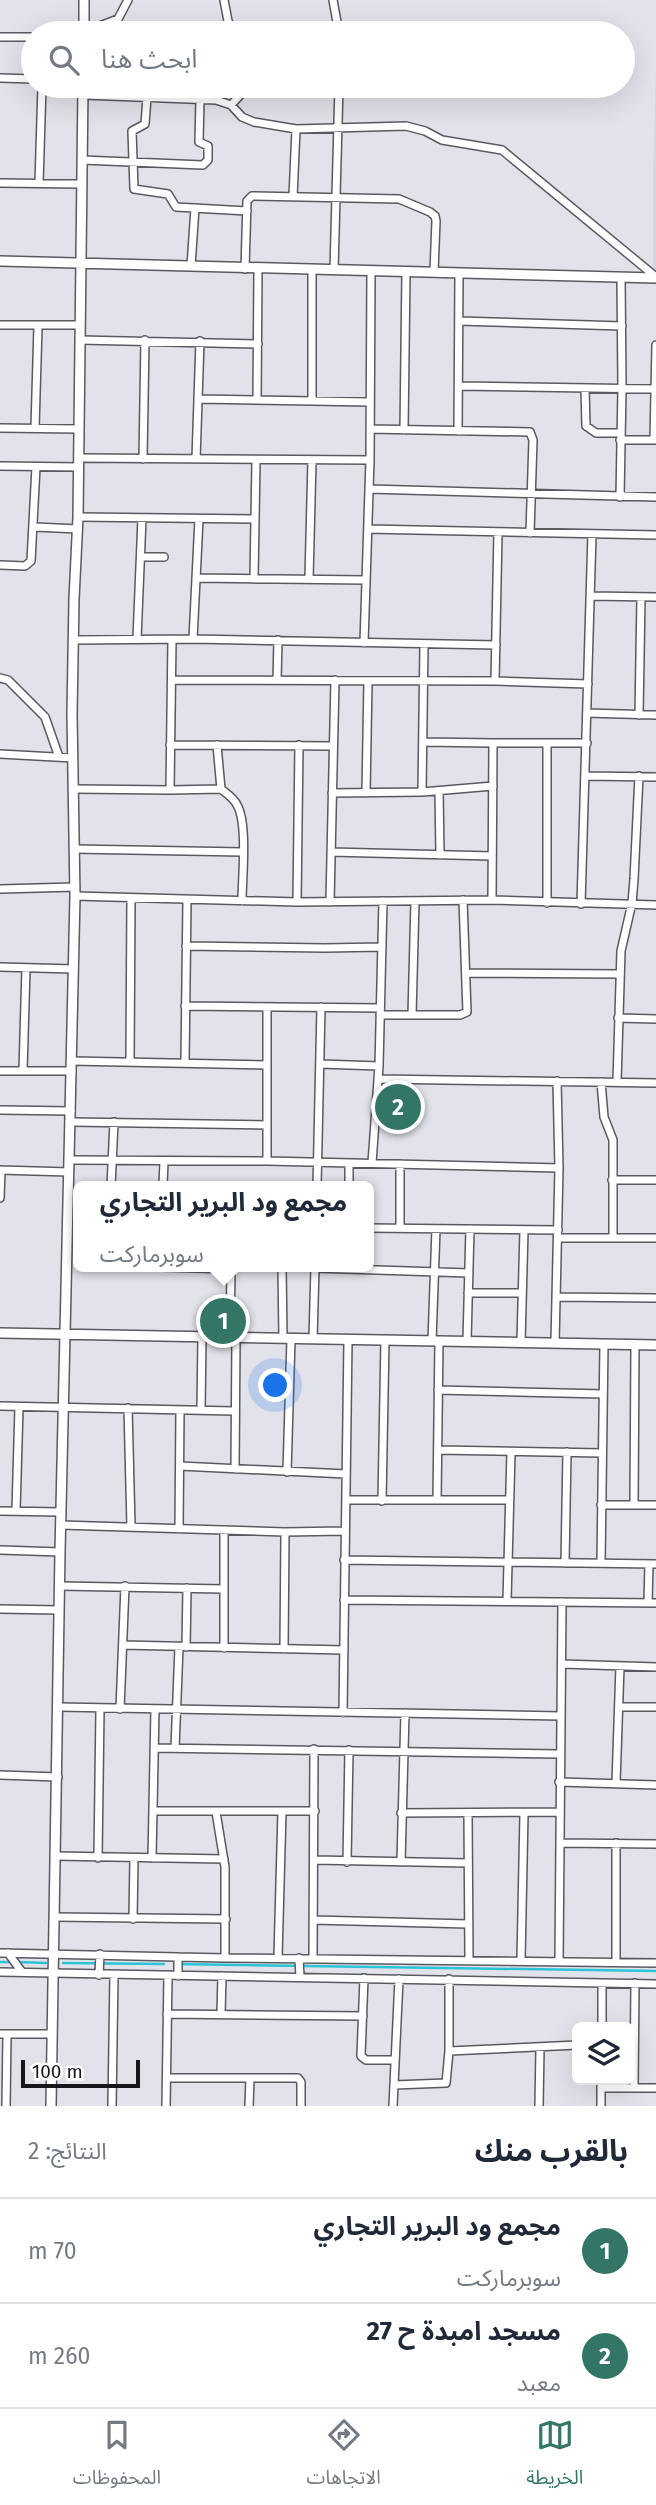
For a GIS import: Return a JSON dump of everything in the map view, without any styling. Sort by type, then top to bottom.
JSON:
[{"type":"street","points":[[83,21],[84,0]]},
{"type":"street","points":[[113,21],[123,14],[130,0]]},
{"type":"street","points":[[224,0],[228,21]]},
{"type":"street","points":[[333,0],[337,21]]},
{"type":"street","points":[[0,37],[21,37]]},
{"type":"street","points":[[0,78],[21,79]]},
{"type":"street","points":[[39,183],[42,98]]},
{"type":"street","points":[[51,2106],[64,1335],[73,1267],[69,1171],[75,891],[73,640],[78,529],[83,98]]},
{"type":"street","points":[[147,98],[145,124],[132,131],[134,189],[166,193],[175,206],[247,211]]},
{"type":"street","points":[[190,98],[216,100],[231,105],[242,117],[254,122],[296,128],[405,126],[450,142],[502,149],[656,278]]},
{"type":"street","points":[[231,105],[237,98]]},
{"type":"street","points":[[334,270],[338,98]]},
{"type":"street","points":[[82,160],[203,165],[207,162],[208,146],[199,142],[200,99]]},
{"type":"street","points":[[293,197],[296,128]]},
{"type":"street","points":[[0,183],[82,184]]},
{"type":"street","points":[[245,269],[247,201],[252,196],[399,199],[435,216],[434,272]]},
{"type":"street","points":[[191,266],[195,208]]},
{"type":"street","points":[[0,261],[656,278]]},
{"type":"street","points":[[257,400],[258,269]]},
{"type":"street","points":[[312,270],[312,401]]},
{"type":"street","points":[[364,643],[370,460],[371,271]]},
{"type":"street","points":[[404,430],[406,272]]},
{"type":"street","points":[[458,431],[459,273]]},
{"type":"street","points":[[620,497],[621,277]]},
{"type":"street","points":[[459,321],[622,326]]},
{"type":"street","points":[[0,325],[80,325]]},
{"type":"street","points":[[35,428],[38,326]]},
{"type":"street","points":[[80,340],[258,344]]},
{"type":"street","points":[[143,459],[145,340]]},
{"type":"street","points":[[196,459],[200,341]]},
{"type":"street","points":[[585,388],[586,426],[596,433],[655,440],[656,345]]},
{"type":"street","points":[[458,386],[655,389]]},
{"type":"street","points":[[199,398],[370,402]]},
{"type":"street","points":[[0,428],[79,429]]},
{"type":"street","points":[[370,429],[530,432],[533,440],[530,533]]},
{"type":"street","points":[[0,467],[143,459],[370,460]]},
{"type":"street","points":[[254,579],[256,460]]},
{"type":"street","points":[[309,579],[312,460]]},
{"type":"street","points":[[0,565],[29,565],[34,527],[36,467]]},
{"type":"street","points":[[369,489],[656,497]]},
{"type":"street","points":[[78,517],[255,519]]},
{"type":"street","points":[[137,639],[142,518]]},
{"type":"street","points":[[193,639],[199,519]]},
{"type":"street","points":[[34,527],[78,529]]},
{"type":"street","points":[[368,529],[656,534]]},
{"type":"street","points":[[495,681],[499,532]]},
{"type":"street","points":[[580,904],[592,534]]},
{"type":"street","points":[[142,556],[164,557]]},
{"type":"street","points":[[197,578],[366,580]]},
{"type":"street","points":[[590,596],[656,597]]},
{"type":"street","points":[[639,715],[641,597]]},
{"type":"street","points":[[170,790],[172,639]]},
{"type":"street","points":[[73,640],[278,640],[496,645]]},
{"type":"street","points":[[277,680],[278,640]]},
{"type":"street","points":[[422,792],[424,644]]},
{"type":"street","points":[[0,678],[8,680],[45,717],[59,757]]},
{"type":"street","points":[[172,680],[495,681],[588,684]]},
{"type":"street","points":[[330,902],[335,680]]},
{"type":"street","points":[[366,793],[368,681]]},
{"type":"street","points":[[587,713],[656,715]]},
{"type":"street","points":[[423,743],[586,743]]},
{"type":"street","points":[[492,900],[493,743]]},
{"type":"street","points":[[547,744],[547,903]]},
{"type":"street","points":[[170,745],[333,746]]},
{"type":"street","points":[[217,745],[221,789]]},
{"type":"street","points":[[297,902],[299,745]]},
{"type":"street","points":[[0,754],[74,758]]},
{"type":"street","points":[[586,776],[656,776]]},
{"type":"street","points":[[617,1082],[620,974],[623,938],[632,904],[639,776]]},
{"type":"street","points":[[331,793],[422,792],[493,786]]},
{"type":"street","points":[[74,789],[221,789],[235,801],[240,811],[242,901]]},
{"type":"street","points":[[439,791],[440,855]]},
{"type":"street","points":[[75,849],[243,852]]},
{"type":"street","points":[[331,852],[492,856]]},
{"type":"street","points":[[0,889],[75,891],[131,898],[187,900],[492,900],[656,905]]},
{"type":"street","points":[[130,1061],[131,898]]},
{"type":"street","points":[[185,1062],[187,900]]},
{"type":"street","points":[[185,1006],[321,1007],[412,1016],[465,1014],[468,1007],[463,900]]},
{"type":"street","points":[[372,1163],[379,1066],[383,901]]},
{"type":"street","points":[[412,1016],[415,901]]},
{"type":"street","points":[[186,946],[382,947]]},
{"type":"street","points":[[0,967],[74,969]]},
{"type":"street","points":[[23,1071],[26,968]]},
{"type":"street","points":[[466,973],[620,974]]},
{"type":"street","points":[[267,1007],[267,1161]]},
{"type":"street","points":[[317,1181],[321,1007]]},
{"type":"street","points":[[618,1018],[656,1019]]},
{"type":"street","points":[[72,1061],[267,1065]]},
{"type":"street","points":[[320,1064],[379,1066]]},
{"type":"street","points":[[0,1071],[72,1071]]},
{"type":"street","points":[[378,1079],[656,1083]]},
{"type":"street","points":[[555,1343],[559,1168],[557,1081]]},
{"type":"street","points":[[601,1082],[604,1117],[612,1140],[613,1238]]},
{"type":"street","points":[[0,1110],[114,1122],[267,1125]]},
{"type":"street","points":[[111,1181],[114,1122]]},
{"type":"street","points":[[70,1160],[267,1161],[559,1168]]},
{"type":"street","points":[[163,1181],[164,1161]]},
{"type":"street","points":[[349,1163],[349,1181]]},
{"type":"street","points":[[400,1164],[400,1228]]},
{"type":"street","points":[[0,1198],[0,1170],[69,1171]]},
{"type":"street","points":[[612,1180],[656,1180]]},
{"type":"street","points":[[374,1227],[524,1230],[613,1238],[656,1238]]},
{"type":"street","points":[[436,1229],[437,1500]]},
{"type":"street","points":[[467,1341],[470,1229]]},
{"type":"street","points":[[521,1342],[524,1230]]},
{"type":"street","points":[[374,1268],[469,1273]]},
{"type":"street","points":[[231,1272],[235,1469]]},
{"type":"street","points":[[282,1272],[287,1339],[287,1472]]},
{"type":"street","points":[[313,1339],[315,1272]]},
{"type":"street","points":[[468,1293],[522,1293]]},
{"type":"street","points":[[556,1297],[656,1298]]},
{"type":"street","points":[[0,1333],[656,1345]]},
{"type":"street","points":[[201,1410],[202,1337]]},
{"type":"street","points":[[343,1713],[348,1340]]},
{"type":"street","points":[[382,1501],[385,1340]]},
{"type":"street","points":[[601,1563],[604,1344]]},
{"type":"street","points":[[634,1506],[635,1344]]},
{"type":"street","points":[[438,1390],[603,1394]]},
{"type":"street","points":[[0,1406],[234,1411]]},
{"type":"street","points":[[16,1511],[19,1407]]},
{"type":"street","points":[[128,1408],[131,1526]]},
{"type":"street","points":[[179,1529],[180,1410]]},
{"type":"street","points":[[438,1450],[602,1453]]},
{"type":"street","points":[[507,1601],[512,1452]]},
{"type":"street","points":[[565,1563],[567,1452]]},
{"type":"street","points":[[180,1466],[346,1474]]},
{"type":"street","points":[[345,1500],[509,1500]]},
{"type":"street","points":[[601,1505],[656,1505]]},
{"type":"street","points":[[0,1511],[61,1512]]},
{"type":"street","points":[[61,1525],[285,1532],[344,1531]]},
{"type":"street","points":[[224,1530],[224,1648]]},
{"type":"street","points":[[284,1649],[285,1532]]},
{"type":"street","points":[[0,1550],[60,1552]]},
{"type":"street","points":[[344,1560],[653,1564],[652,1603],[344,1600]]},
{"type":"street","points":[[60,1586],[223,1589]]},
{"type":"street","points":[[120,1709],[125,1586]]},
{"type":"street","points":[[175,1748],[187,1588]]},
{"type":"street","points":[[559,1961],[562,1602]]},
{"type":"street","points":[[0,1609],[60,1610]]},
{"type":"street","points":[[123,1645],[344,1650]]},
{"type":"street","points":[[562,1664],[656,1667]]},
{"type":"street","points":[[616,1783],[621,1666]]},
{"type":"street","points":[[58,1707],[560,1716]]},
{"type":"street","points":[[619,1707],[656,1707]]},
{"type":"street","points":[[98,1858],[100,1709]]},
{"type":"street","points":[[152,1858],[155,1709]]},
{"type":"street","points":[[401,1862],[405,1713]]},
{"type":"street","points":[[155,1748],[559,1755]]},
{"type":"street","points":[[313,1958],[314,1749]]},
{"type":"street","points":[[347,1862],[349,1750]]},
{"type":"street","points":[[0,1775],[58,1777]]},
{"type":"street","points":[[559,1782],[656,1785]]},
{"type":"street","points":[[154,1811],[315,1811]]},
{"type":"street","points":[[278,1957],[282,1811]]},
{"type":"street","points":[[216,1812],[223,1860],[225,1958]]},
{"type":"street","points":[[401,1813],[559,1812]]},
{"type":"street","points":[[468,1813],[469,1959]]},
{"type":"street","points":[[521,1960],[524,1813]]},
{"type":"street","points":[[560,1843],[656,1844]]},
{"type":"street","points":[[615,1962],[616,1843]]},
{"type":"street","points":[[55,1856],[223,1860]]},
{"type":"street","points":[[133,1919],[134,1858]]},
{"type":"street","points":[[315,1860],[468,1863]]},
{"type":"street","points":[[54,1917],[226,1919]]},
{"type":"street","points":[[314,1920],[468,1924]]},
{"type":"street","points":[[4,1953],[656,1963]]},
{"type":"street","points":[[4,1953],[22,1972]]},
{"type":"street","points":[[99,1975],[100,1954]]},
{"type":"street","points":[[178,1957],[178,1976]]},
{"type":"street","points":[[299,1958],[300,1977]]},
{"type":"street","points":[[0,1972],[656,1984]]},
{"type":"street","points":[[112,2106],[114,1975]]},
{"type":"street","points":[[166,2106],[168,1976]]},
{"type":"street","points":[[221,2014],[222,1976]]},
{"type":"street","points":[[364,1978],[362,2058],[396,2060]]},
{"type":"street","points":[[393,2106],[399,1979]]},
{"type":"street","points":[[394,2085],[446,2083],[449,1979]]},
{"type":"street","points":[[602,1983],[602,2022]]},
{"type":"street","points":[[634,2088],[635,1983]]},
{"type":"street","points":[[167,2014],[363,2015]]},
{"type":"street","points":[[6,2106],[4,2034],[52,2034]]},
{"type":"street","points":[[449,2051],[572,2045]]},
{"type":"street","points":[[539,2106],[540,2048]]},
{"type":"street","points":[[168,2078],[300,2079],[301,2106]]},
{"type":"street","points":[[249,2106],[250,2078]]},
{"type":"street","points":[[601,2085],[601,2106]]},
{"type":"street","points":[[609,2085],[656,2088]]},
{"type":"shaded area","points":[[656,71],[656,269],[653,269],[653,172]]},
{"type":"waterway","points":[[0,1962],[11,1962]]},
{"type":"waterway","points":[[18,1962],[46,1963]]},
{"type":"waterway","points":[[63,1963],[164,1964]]},
{"type":"waterway","points":[[174,1964],[656,1971]]},
{"type":"place","name":"مسجد امبدة ح 27","points":[[398,1107]]},
{"type":"place","name":"مجمع ود البرير التجاري","points":[[223,1321]]}]
